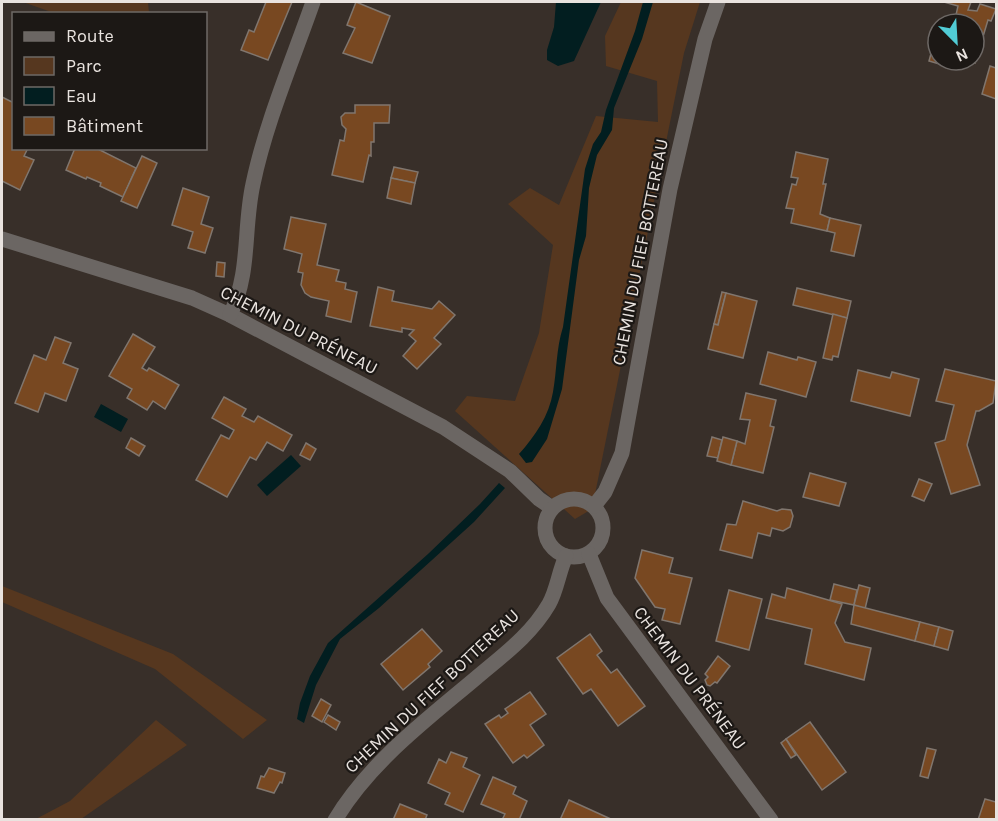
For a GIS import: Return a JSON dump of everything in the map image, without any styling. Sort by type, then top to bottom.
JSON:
[{"type":"street","points":[[230,315],[244,275],[252,186],[267,133],[313,2]]},
{"type":"street","name":"CHEMIN DU FIEF BOTTEREAU","points":[[594,506],[605,492],[622,453],[670,189],[705,39],[718,2]]},
{"type":"street","name":"CHEMIN DU PRÉNEAU","points":[[2,239],[192,298],[230,315],[443,427],[510,471],[539,499],[552,508]]},
{"type":"street","points":[[578,499],[594,506],[603,522],[603,531],[596,548],[581,557],[566,556],[557,552],[550,545],[544,526],[552,508],[559,502],[578,499]]},
{"type":"street","name":"CHEMIN DU PRÉNEAU","points":[[589,554],[607,598],[771,819]]},
{"type":"street","name":"CHEMIN DU FIEF BOTTEREAU","points":[[334,819],[353,792],[394,748],[526,636],[550,602],[566,556]]},
{"type":"green space","points":[[23,2],[148,2],[149,12],[51,12]]},
{"type":"green space","points":[[621,2],[700,2],[684,53],[592,509],[575,519],[455,411],[467,396],[515,401],[539,333],[553,245],[508,204],[530,188],[559,205],[596,116],[658,122],[657,81],[606,66],[605,36]]},
{"type":"green space","points":[[2,586],[173,654],[267,720],[243,739],[155,669],[2,602]]},
{"type":"green space","points":[[156,720],[187,745],[81,819],[34,820],[70,801]]},
{"type":"water","points":[[556,2],[601,2],[574,61],[558,66],[547,60],[547,50],[554,27]]},
{"type":"water","points":[[643,2],[653,2],[642,39],[614,108],[612,130],[597,155],[589,188],[586,236],[579,260],[562,389],[547,439],[532,462],[526,463],[519,454],[540,425],[553,392],[585,169],[593,144],[601,132],[606,110],[635,31]]},
{"type":"water","points":[[101,404],[128,419],[121,432],[94,417]]},
{"type":"water","points":[[291,455],[301,466],[267,496],[257,485]]},
{"type":"water","points":[[499,483],[505,488],[474,522],[379,608],[340,639],[316,685],[304,723],[297,719],[310,676],[328,643],[428,554]]},
{"type":"building","points":[[266,2],[292,2],[268,60],[241,50],[249,30],[254,32]]},
{"type":"building","points":[[356,2],[390,16],[372,63],[343,53],[355,28],[347,25]]},
{"type":"building","points":[[944,2],[971,2],[968,10],[977,11],[980,4],[996,9],[986,27],[986,12],[957,12],[958,6]]},
{"type":"building","points":[[990,66],[996,68],[996,99],[982,94]]},
{"type":"building","points":[[2,97],[12,102],[12,150],[27,150],[24,156],[34,160],[20,190],[2,181]]},
{"type":"building","points":[[355,105],[390,105],[389,123],[374,123],[374,142],[371,142],[371,156],[369,155],[363,182],[332,175],[340,140],[344,141],[346,129],[342,125],[341,117],[345,113],[355,113]]},
{"type":"building","points":[[74,150],[100,150],[136,168],[123,197],[100,186],[101,183],[66,170]]},
{"type":"building","points":[[796,152],[828,159],[820,214],[830,218],[827,231],[791,223],[794,209],[786,208],[792,184],[796,185],[798,178],[791,177]]},
{"type":"building","points":[[142,156],[157,163],[137,208],[121,201]]},
{"type":"building","points":[[394,167],[418,172],[415,183],[391,178]]},
{"type":"building","points":[[391,178],[415,183],[411,204],[387,198]]},
{"type":"building","points":[[183,188],[209,197],[201,224],[213,228],[205,253],[188,248],[193,232],[172,225]]},
{"type":"building","points":[[291,217],[326,224],[317,265],[339,270],[336,281],[346,283],[345,289],[357,292],[351,322],[326,316],[329,301],[311,297],[305,293],[301,285],[303,273],[298,272],[302,254],[284,249]]},
{"type":"building","points":[[830,218],[861,225],[854,256],[831,251],[835,233],[827,231]]},
{"type":"building","points":[[217,262],[225,263],[224,277],[216,276]]},
{"type":"building","points":[[378,287],[394,291],[392,301],[432,309],[439,301],[455,315],[434,338],[441,344],[417,369],[403,356],[416,341],[409,335],[414,330],[402,328],[402,332],[370,326]]},
{"type":"building","points":[[797,288],[851,301],[847,318],[793,305]]},
{"type":"building","points":[[722,292],[726,293],[718,325],[714,324]]},
{"type":"building","points":[[726,293],[757,301],[743,358],[708,349],[714,324],[718,325]]},
{"type":"building","points":[[833,314],[847,318],[838,357],[833,356],[832,360],[823,358]]},
{"type":"building","points":[[133,334],[155,347],[142,368],[147,371],[149,368],[179,385],[165,409],[153,401],[147,410],[127,398],[132,389],[109,376]]},
{"type":"building","points":[[55,337],[71,343],[63,363],[78,369],[66,401],[45,393],[38,412],[15,403],[34,355],[46,360]]},
{"type":"building","points":[[768,352],[797,360],[798,357],[816,362],[806,397],[760,384]]},
{"type":"building","points":[[945,369],[996,381],[993,403],[976,411],[967,445],[980,485],[951,494],[935,443],[945,440],[954,405],[936,401]]},
{"type":"building","points":[[858,370],[890,378],[892,372],[919,379],[910,416],[851,401]]},
{"type":"building","points":[[746,393],[776,400],[770,426],[774,427],[763,473],[731,465],[737,441],[745,444],[750,420],[740,419]]},
{"type":"building","points":[[224,397],[246,409],[242,416],[254,422],[258,416],[292,435],[283,451],[267,442],[256,460],[250,457],[227,497],[196,480],[221,435],[229,439],[234,430],[212,418]]},
{"type":"building","points":[[712,437],[722,440],[718,458],[707,456]]},
{"type":"building","points":[[723,437],[737,441],[731,465],[717,461]]},
{"type":"building","points":[[131,438],[145,446],[139,456],[126,448]]},
{"type":"building","points":[[306,443],[316,449],[310,460],[300,455]]},
{"type":"building","points":[[810,473],[846,483],[839,506],[803,497]]},
{"type":"building","points":[[919,479],[932,484],[924,501],[912,496]]},
{"type":"building","points":[[743,501],[777,511],[791,510],[793,516],[790,527],[783,531],[772,528],[770,536],[758,533],[752,558],[720,550],[727,524],[736,525]]},
{"type":"building","points":[[642,550],[673,558],[669,573],[692,578],[680,624],[662,620],[665,609],[655,607],[635,578]]},
{"type":"building","points":[[834,584],[857,590],[854,605],[830,600]]},
{"type":"building","points":[[859,585],[870,588],[865,609],[854,605]]},
{"type":"building","points":[[787,588],[842,604],[835,623],[845,642],[871,648],[864,680],[805,664],[812,629],[766,618],[772,594],[785,598]]},
{"type":"building","points":[[729,590],[762,599],[749,650],[716,641]]},
{"type":"building","points":[[854,605],[920,622],[915,641],[851,624]]},
{"type":"building","points":[[920,622],[939,627],[934,646],[915,641]]},
{"type":"building","points":[[939,627],[953,631],[948,650],[934,646]]},
{"type":"building","points":[[422,629],[442,651],[428,664],[430,667],[403,690],[381,664]]},
{"type":"building","points":[[590,634],[602,651],[597,655],[611,673],[617,669],[645,706],[618,726],[591,689],[583,694],[557,658]]},
{"type":"building","points":[[718,656],[730,666],[717,683],[710,686],[707,685],[705,680],[708,677],[705,674]]},
{"type":"building","points":[[530,692],[546,714],[530,725],[544,745],[527,758],[524,755],[513,763],[485,724],[499,715],[501,718],[508,713],[505,709]]},
{"type":"building","points":[[321,699],[331,705],[322,722],[312,716]]},
{"type":"building","points":[[328,715],[340,722],[336,730],[324,722]]},
{"type":"building","points":[[810,722],[846,772],[822,790],[786,739]]},
{"type":"building","points":[[786,739],[796,755],[791,758],[781,743]]},
{"type":"building","points":[[927,748],[936,750],[928,778],[920,776]]},
{"type":"building","points":[[451,752],[467,758],[463,767],[480,775],[463,812],[445,804],[450,793],[428,783],[439,759],[446,763]]},
{"type":"building","points":[[269,768],[285,773],[282,783],[280,782],[274,793],[257,788],[261,776],[264,777]]},
{"type":"building","points":[[493,777],[516,787],[513,794],[527,801],[519,820],[502,820],[505,814],[481,804]]},
{"type":"building","points":[[985,799],[996,802],[996,820],[978,820]]},
{"type":"building","points":[[569,800],[613,820],[560,820]]},
{"type":"building","points":[[400,804],[427,815],[425,820],[393,820]]}]
